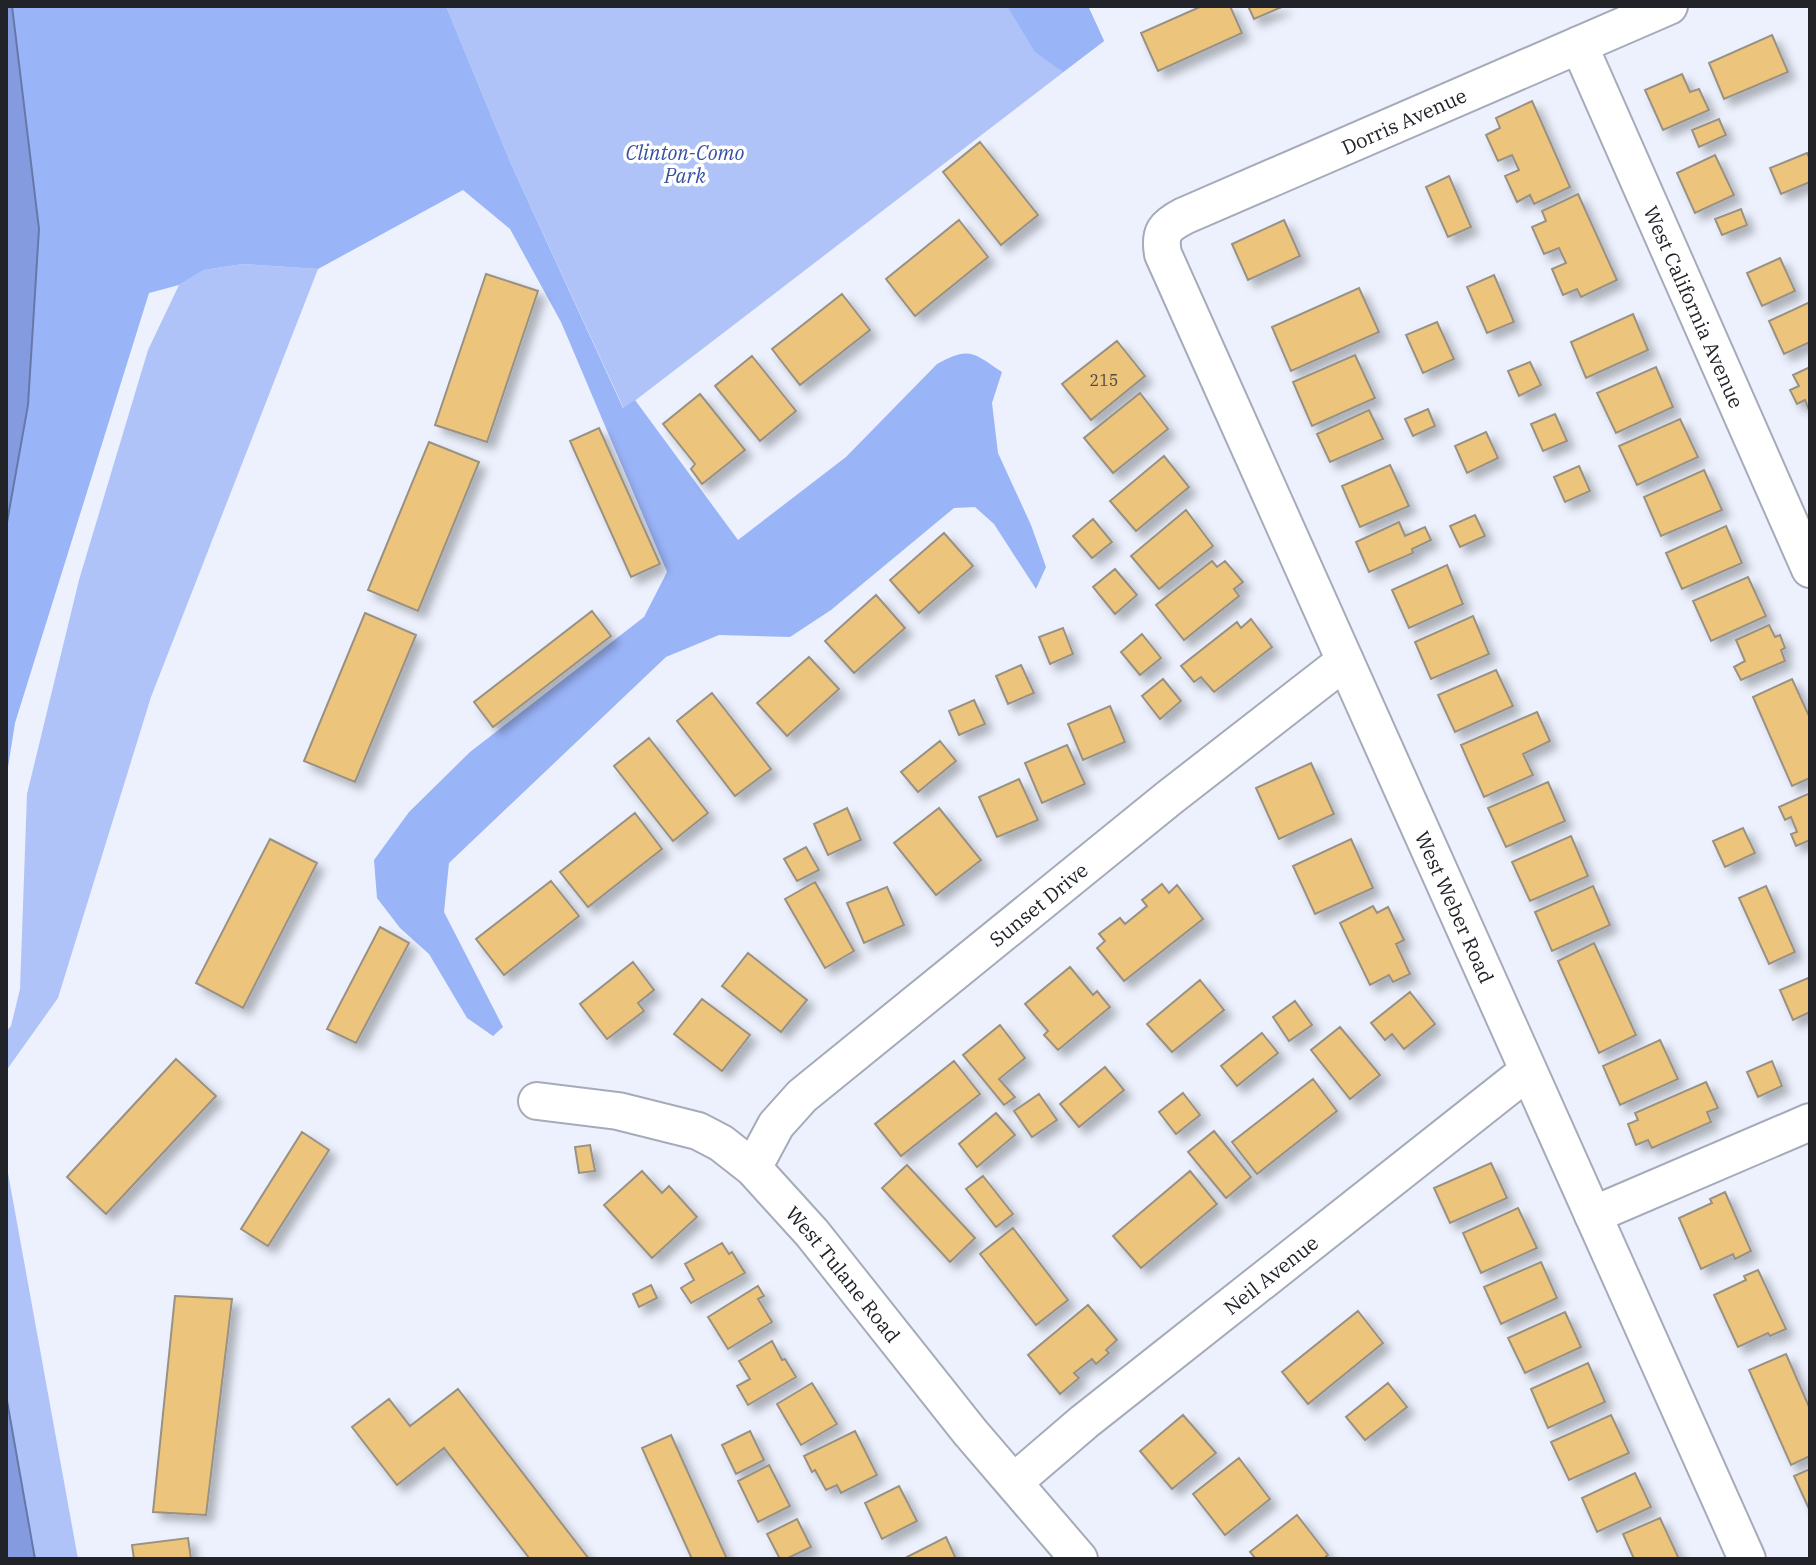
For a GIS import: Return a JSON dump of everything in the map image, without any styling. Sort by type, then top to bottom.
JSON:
[{"type":"street","name":"Dorris Avenue","points":[[1163,254],[1163,231],[1184,216],[1669,6]]},
{"type":"street","name":"West California Avenue","points":[[1579,45],[1810,569]]},
{"type":"street","name":"West Weber Road","points":[[1163,254],[1747,1559]]},
{"type":"street","name":"Sunset Drive","points":[[753,1168],[776,1125],[802,1096],[1169,798],[1345,661]]},
{"type":"street","name":"Neil Avenue","points":[[1014,1482],[1084,1422],[1528,1071]]},
{"type":"street","name":"West Tulane Road","points":[[537,1101],[618,1111],[698,1131],[721,1143],[753,1168],[812,1233],[970,1432],[1079,1559]]},
{"type":"street","points":[[1593,1215],[1810,1122]]},
{"type":"green space","name":"Clinton-Como Park","points":[[446,6],[1088,6],[1104,41],[624,409],[511,164]]},
{"type":"green space","points":[[243,264],[318,269],[151,697],[58,998],[6,1071],[6,1032],[11,1026],[20,989],[27,794],[79,580],[148,350],[179,285],[204,270]]},
{"type":"green space","points":[[6,1162],[78,1559],[35,1559],[6,1395]]},
{"type":"shaded area","points":[[6,6],[12,6],[39,229],[28,405],[6,528]]},
{"type":"shaded area","points":[[12,6],[446,6],[511,164],[623,408],[635,400],[738,540],[846,457],[937,364],[957,355],[971,354],[1002,372],[992,403],[998,453],[1031,525],[1046,567],[1036,589],[994,524],[975,507],[954,508],[831,610],[790,637],[719,635],[666,657],[449,863],[444,912],[503,1027],[493,1036],[467,1018],[429,954],[400,928],[377,898],[374,860],[409,812],[470,752],[644,617],[667,572],[561,322],[510,229],[463,190],[318,269],[243,264],[204,270],[179,285],[149,293],[15,723],[6,780],[6,528],[28,405],[39,229]]},
{"type":"shaded area","points":[[1007,6],[1088,6],[1104,41],[1063,72],[1035,52]]},
{"type":"shaded area","points":[[6,1395],[35,1559],[6,1559]]},
{"type":"building","points":[[1202,6],[1230,6],[1242,33],[1158,71],[1141,33]]},
{"type":"building","points":[[1248,6],[1284,6],[1254,19]]},
{"type":"building","points":[[1772,35],[1788,72],[1724,99],[1709,63]]},
{"type":"building","points":[[1682,74],[1690,92],[1699,89],[1709,110],[1663,130],[1645,90]]},
{"type":"building","points":[[1532,101],[1570,187],[1534,204],[1530,195],[1517,202],[1505,176],[1519,170],[1512,155],[1498,161],[1486,135],[1500,128],[1496,118]]},
{"type":"building","points":[[1719,119],[1726,135],[1699,147],[1692,130]]},
{"type":"building","points":[[980,142],[1038,215],[1001,245],[943,172]]},
{"type":"building","points":[[1807,153],[1810,182],[1781,194],[1770,168]]},
{"type":"building","points":[[1715,155],[1734,195],[1695,213],[1677,173]]},
{"type":"building","points":[[1449,176],[1471,227],[1448,237],[1426,187]]},
{"type":"building","points":[[1578,194],[1617,280],[1581,297],[1577,289],[1563,295],[1552,269],[1566,263],[1559,248],[1544,254],[1532,227],[1546,221],[1542,211]]},
{"type":"building","points":[[1741,209],[1747,225],[1722,235],[1715,219]]},
{"type":"building","points":[[959,220],[988,257],[915,316],[886,279]]},
{"type":"building","points":[[1284,220],[1300,256],[1248,280],[1232,244]]},
{"type":"building","points":[[1780,258],[1795,291],[1762,306],[1747,273]]},
{"type":"building","points":[[486,274],[538,291],[487,442],[435,425]]},
{"type":"building","points":[[1494,275],[1514,322],[1487,333],[1467,287]]},
{"type":"building","points":[[1359,288],[1379,332],[1291,371],[1272,327]]},
{"type":"building","points":[[842,294],[870,330],[800,385],[772,349]]},
{"type":"building","points":[[1810,302],[1810,342],[1784,354],[1769,321]]},
{"type":"building","points":[[1633,314],[1648,350],[1586,378],[1571,342]]},
{"type":"building","points":[[1437,322],[1454,359],[1423,373],[1406,335]]},
{"type":"building","points":[[1117,341],[1145,376],[1091,420],[1062,384]]},
{"type":"building","points":[[1355,355],[1375,398],[1312,426],[1293,382]]},
{"type":"building","points":[[752,356],[796,411],[760,441],[715,386]]},
{"type":"building","points":[[1530,362],[1541,385],[1519,396],[1508,371]]},
{"type":"building","points":[[1656,367],[1673,407],[1616,433],[1597,393]]},
{"type":"building","points":[[1810,367],[1809,410],[1805,400],[1797,404],[1790,390],[1799,386],[1793,375]]},
{"type":"building","points":[[1140,393],[1168,429],[1113,473],[1084,438]]},
{"type":"building","points":[[700,394],[745,450],[702,484],[691,469],[695,464],[663,424]]},
{"type":"building","points":[[1428,409],[1435,426],[1413,436],[1405,419]]},
{"type":"building","points":[[1369,410],[1383,439],[1330,462],[1317,434]]},
{"type":"building","points":[[1555,414],[1567,441],[1543,451],[1531,424]]},
{"type":"building","points":[[1680,419],[1698,457],[1637,485],[1619,446]]},
{"type":"building","points":[[599,428],[660,564],[631,577],[570,441]]},
{"type":"building","points":[[1486,432],[1498,458],[1467,473],[1455,446]]},
{"type":"building","points":[[429,442],[479,462],[418,611],[368,590]]},
{"type":"building","points":[[1164,456],[1189,487],[1136,531],[1110,501]]},
{"type":"building","points":[[1390,465],[1409,506],[1360,527],[1342,486]]},
{"type":"building","points":[[1579,466],[1590,491],[1565,502],[1554,477]]},
{"type":"building","points":[[1704,470],[1722,510],[1661,536],[1644,497]]},
{"type":"building","points":[[1186,510],[1213,546],[1159,589],[1131,556]]},
{"type":"building","points":[[1475,515],[1485,536],[1460,547],[1450,526]]},
{"type":"building","points":[[1093,519],[1112,542],[1092,558],[1073,536]]},
{"type":"building","points":[[1399,522],[1405,536],[1425,527],[1431,540],[1412,549],[1413,553],[1369,572],[1356,542]]},
{"type":"building","points":[[1726,526],[1742,563],[1682,589],[1666,553]]},
{"type":"building","points":[[944,533],[973,566],[919,613],[890,580]]},
{"type":"building","points":[[1212,561],[1217,567],[1225,561],[1243,582],[1234,589],[1239,596],[1184,640],[1156,605]]},
{"type":"building","points":[[1447,565],[1463,604],[1409,628],[1392,590]]},
{"type":"building","points":[[1115,569],[1137,595],[1115,614],[1093,587]]},
{"type":"building","points":[[1748,577],[1766,616],[1711,641],[1693,601]]},
{"type":"building","points":[[876,595],[905,628],[854,673],[825,641]]},
{"type":"building","points":[[592,611],[611,636],[493,727],[474,702]]},
{"type":"building","points":[[365,613],[416,635],[355,782],[304,761]]},
{"type":"building","points":[[1473,616],[1489,654],[1431,679],[1415,642]]},
{"type":"building","points":[[1251,619],[1272,647],[1214,692],[1201,677],[1194,682],[1181,666],[1237,622],[1241,628]]},
{"type":"building","points":[[1769,625],[1775,637],[1780,635],[1785,648],[1781,650],[1785,661],[1741,680],[1734,667],[1745,661],[1736,640]]},
{"type":"building","points":[[1063,628],[1073,654],[1050,664],[1039,637]]},
{"type":"building","points":[[1142,634],[1161,658],[1140,675],[1121,652]]},
{"type":"building","points":[[809,657],[839,689],[787,736],[757,703]]},
{"type":"building","points":[[1021,665],[1034,693],[1008,704],[996,676]]},
{"type":"building","points":[[1496,670],[1513,706],[1455,732],[1438,695]]},
{"type":"building","points":[[1163,679],[1181,701],[1160,719],[1142,696]]},
{"type":"building","points":[[1792,679],[1810,718],[1810,778],[1792,786],[1753,697]]},
{"type":"building","points":[[712,693],[771,769],[735,796],[677,721]]},
{"type":"building","points":[[974,700],[985,724],[959,735],[949,711]]},
{"type":"building","points":[[1110,706],[1125,742],[1083,760],[1068,724]]},
{"type":"building","points":[[1537,712],[1550,741],[1523,754],[1533,775],[1484,797],[1461,745]]},
{"type":"building","points":[[649,738],[708,813],[673,841],[614,766]]},
{"type":"building","points":[[940,741],[956,761],[918,792],[901,772]]},
{"type":"building","points":[[1067,745],[1085,784],[1042,803],[1025,763]]},
{"type":"building","points":[[1311,763],[1334,814],[1279,839],[1256,788]]},
{"type":"building","points":[[1019,779],[1038,820],[997,837],[979,797]]},
{"type":"building","points":[[1548,782],[1565,821],[1506,847],[1488,808]]},
{"type":"building","points":[[1810,793],[1810,840],[1796,846],[1791,834],[1797,832],[1791,817],[1785,820],[1779,807]]},
{"type":"building","points":[[847,808],[861,840],[828,855],[814,824]]},
{"type":"building","points":[[939,808],[981,860],[936,895],[894,843]]},
{"type":"building","points":[[635,813],[662,849],[588,907],[560,872]]},
{"type":"building","points":[[1743,828],[1755,853],[1725,867],[1713,841]]},
{"type":"building","points":[[1571,836],[1588,876],[1530,901],[1512,862]]},
{"type":"building","points":[[270,839],[317,863],[243,1008],[196,983]]},
{"type":"building","points":[[1351,839],[1373,888],[1315,914],[1293,866]]},
{"type":"building","points":[[806,847],[819,870],[797,881],[784,859]]},
{"type":"building","points":[[551,881],[579,916],[504,975],[476,939]]},
{"type":"building","points":[[815,882],[854,951],[825,968],[785,899]]},
{"type":"building","points":[[1162,884],[1169,893],[1177,885],[1203,919],[1124,981],[1097,948],[1105,941],[1099,934],[1120,918],[1125,924],[1147,906],[1142,900]]},
{"type":"building","points":[[1593,886],[1610,925],[1552,951],[1535,912]]},
{"type":"building","points":[[1766,886],[1795,952],[1769,964],[1739,898]]},
{"type":"building","points":[[887,887],[904,925],[864,943],[847,903]]},
{"type":"building","points":[[1373,906],[1377,913],[1388,907],[1404,940],[1396,944],[1410,974],[1393,982],[1389,975],[1370,985],[1340,923]]},
{"type":"building","points":[[380,927],[409,943],[356,1043],[327,1029]]},
{"type":"building","points":[[1594,943],[1636,1035],[1599,1053],[1558,961]]},
{"type":"building","points":[[748,953],[807,1000],[781,1032],[722,986]]},
{"type":"building","points":[[633,962],[654,990],[638,1003],[644,1011],[607,1039],[580,1004]]},
{"type":"building","points":[[1070,967],[1093,995],[1097,991],[1110,1007],[1058,1050],[1044,1035],[1048,1031],[1025,1004]]},
{"type":"building","points":[[1808,978],[1810,1012],[1793,1020],[1780,990]]},
{"type":"building","points":[[1200,980],[1224,1010],[1172,1052],[1147,1024]]},
{"type":"building","points":[[1410,992],[1435,1024],[1404,1049],[1392,1034],[1385,1040],[1371,1023]]},
{"type":"building","points":[[702,999],[750,1035],[722,1071],[674,1034]]},
{"type":"building","points":[[1295,1001],[1312,1025],[1289,1041],[1273,1017]]},
{"type":"building","points":[[1000,1025],[1025,1058],[999,1079],[1015,1097],[1004,1105],[963,1055]]},
{"type":"building","points":[[1340,1027],[1380,1075],[1350,1099],[1311,1050]]},
{"type":"building","points":[[1262,1033],[1278,1053],[1237,1086],[1221,1066]]},
{"type":"building","points":[[1660,1040],[1678,1079],[1620,1105],[1603,1066]]},
{"type":"building","points":[[176,1059],[216,1096],[106,1214],[67,1177]]},
{"type":"building","points":[[954,1061],[980,1094],[901,1156],[875,1124]]},
{"type":"building","points":[[1772,1061],[1782,1086],[1758,1097],[1747,1072]]},
{"type":"building","points":[[1105,1067],[1124,1090],[1079,1127],[1060,1104]]},
{"type":"building","points":[[1313,1079],[1337,1111],[1257,1174],[1232,1142]]},
{"type":"building","points":[[1706,1082],[1718,1108],[1707,1112],[1711,1122],[1652,1148],[1648,1140],[1636,1145],[1628,1124],[1638,1120],[1635,1113]]},
{"type":"building","points":[[1183,1093],[1200,1115],[1176,1134],[1159,1112]]},
{"type":"building","points":[[1039,1094],[1057,1120],[1032,1137],[1014,1111]]},
{"type":"building","points":[[996,1113],[1015,1135],[977,1167],[959,1144]]},
{"type":"building","points":[[1214,1131],[1251,1177],[1226,1198],[1188,1152]]},
{"type":"building","points":[[302,1132],[329,1150],[268,1246],[241,1229]]},
{"type":"building","points":[[590,1145],[595,1171],[579,1173],[575,1147]]},
{"type":"building","points":[[1491,1163],[1507,1198],[1450,1223],[1434,1188]]},
{"type":"building","points":[[907,1165],[975,1238],[950,1262],[882,1188]]},
{"type":"building","points":[[642,1171],[662,1193],[669,1186],[697,1217],[652,1258],[604,1205]]},
{"type":"building","points":[[1190,1171],[1217,1204],[1141,1268],[1113,1236]]},
{"type":"building","points":[[983,1176],[1013,1214],[996,1227],[966,1189]]},
{"type":"building","points":[[1725,1192],[1751,1251],[1735,1259],[1733,1254],[1701,1269],[1679,1218],[1712,1203],[1710,1199]]},
{"type":"building","points":[[1518,1208],[1537,1248],[1481,1273],[1463,1233]]},
{"type":"building","points":[[1013,1228],[1068,1300],[1036,1325],[980,1254]]},
{"type":"building","points":[[722,1243],[729,1254],[732,1252],[745,1273],[691,1303],[681,1288],[694,1280],[685,1264]]},
{"type":"building","points":[[1541,1262],[1557,1298],[1501,1324],[1484,1287]]},
{"type":"building","points":[[1758,1270],[1786,1329],[1770,1336],[1768,1333],[1738,1347],[1714,1295],[1746,1280],[1744,1276]]},
{"type":"building","points":[[651,1285],[657,1298],[639,1307],[633,1294]]},
{"type":"building","points":[[758,1286],[764,1296],[758,1299],[772,1322],[728,1349],[708,1317]]},
{"type":"building","points":[[175,1296],[232,1299],[206,1515],[153,1512]]},
{"type":"building","points":[[1088,1305],[1117,1340],[1106,1350],[1109,1353],[1096,1364],[1092,1359],[1074,1373],[1079,1378],[1060,1394],[1028,1355]]},
{"type":"building","points":[[1358,1311],[1383,1343],[1308,1404],[1282,1372]]},
{"type":"building","points":[[1565,1312],[1581,1347],[1525,1373],[1508,1338]]},
{"type":"building","points":[[772,1341],[796,1377],[748,1405],[737,1386],[750,1379],[739,1361]]},
{"type":"building","points":[[1786,1354],[1810,1409],[1810,1456],[1791,1465],[1749,1370]]},
{"type":"building","points":[[1588,1363],[1605,1402],[1548,1428],[1531,1389]]},
{"type":"building","points":[[812,1383],[837,1424],[801,1445],[777,1404]]},
{"type":"building","points":[[1388,1383],[1407,1407],[1365,1440],[1346,1417]]},
{"type":"building","points":[[458,1389],[589,1559],[530,1559],[444,1448],[397,1485],[352,1427],[389,1399],[410,1426]]},
{"type":"building","points":[[1183,1415],[1216,1453],[1172,1489],[1140,1451]]},
{"type":"building","points":[[1611,1415],[1629,1453],[1569,1480],[1551,1442]]},
{"type":"building","points":[[750,1431],[764,1460],[736,1474],[722,1445]]},
{"type":"building","points":[[855,1431],[877,1475],[841,1493],[837,1485],[826,1490],[804,1456]]},
{"type":"building","points":[[671,1435],[727,1559],[692,1559],[642,1448]]},
{"type":"building","points":[[1239,1458],[1270,1499],[1225,1535],[1193,1494]]},
{"type":"building","points":[[769,1465],[790,1506],[758,1522],[738,1481]]},
{"type":"building","points":[[1810,1469],[1810,1511],[1794,1476]]},
{"type":"building","points":[[1635,1473],[1651,1507],[1597,1532],[1582,1498]]},
{"type":"building","points":[[899,1486],[917,1521],[882,1539],[865,1503]]},
{"type":"building","points":[[1297,1515],[1328,1555],[1323,1559],[1256,1559],[1250,1552]]},
{"type":"building","points":[[1660,1518],[1679,1559],[1634,1559],[1623,1534]]},
{"type":"building","points":[[797,1519],[811,1547],[780,1559],[767,1534]]},
{"type":"building","points":[[946,1537],[956,1559],[908,1559],[907,1557]]},
{"type":"building","points":[[188,1538],[191,1559],[134,1559],[132,1545]]}]
